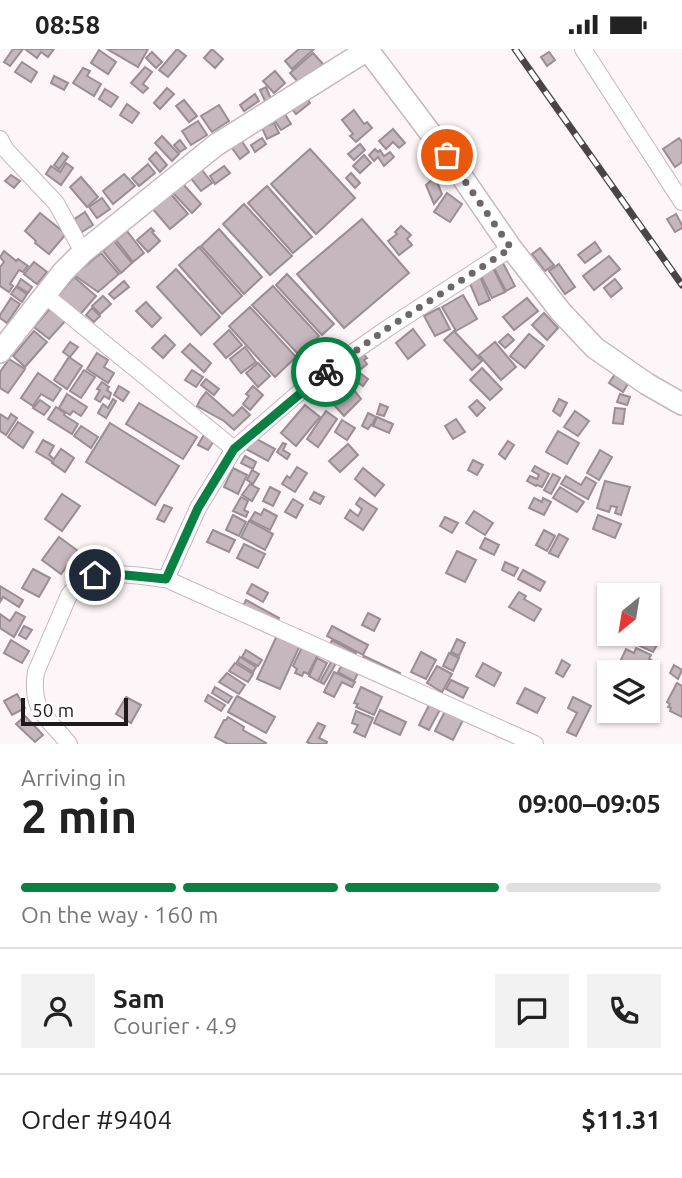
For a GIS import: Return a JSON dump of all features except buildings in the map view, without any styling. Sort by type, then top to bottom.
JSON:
[{"type":"main road","points":[[0,352],[83,252],[216,145],[367,49],[447,155],[511,248],[561,312],[595,348],[647,384],[682,404]]},
{"type":"street","points":[[583,49],[682,202]]},
{"type":"street","points":[[0,139],[6,150],[56,202],[83,252]]},
{"type":"street","points":[[166,579],[198,508],[234,449],[316,379],[388,328],[511,248]]},
{"type":"street","points":[[45,295],[234,449]]},
{"type":"street","points":[[69,744],[41,712],[35,700],[36,671],[69,594],[77,584],[95,575],[166,579],[535,744]]},
{"type":"railway","points":[[515,49],[682,285]]},
{"type":"way so far","points":[[326,372],[511,248],[447,155]]},
{"type":"route","points":[[95,575],[166,579],[198,508],[234,449],[326,372]]}]
